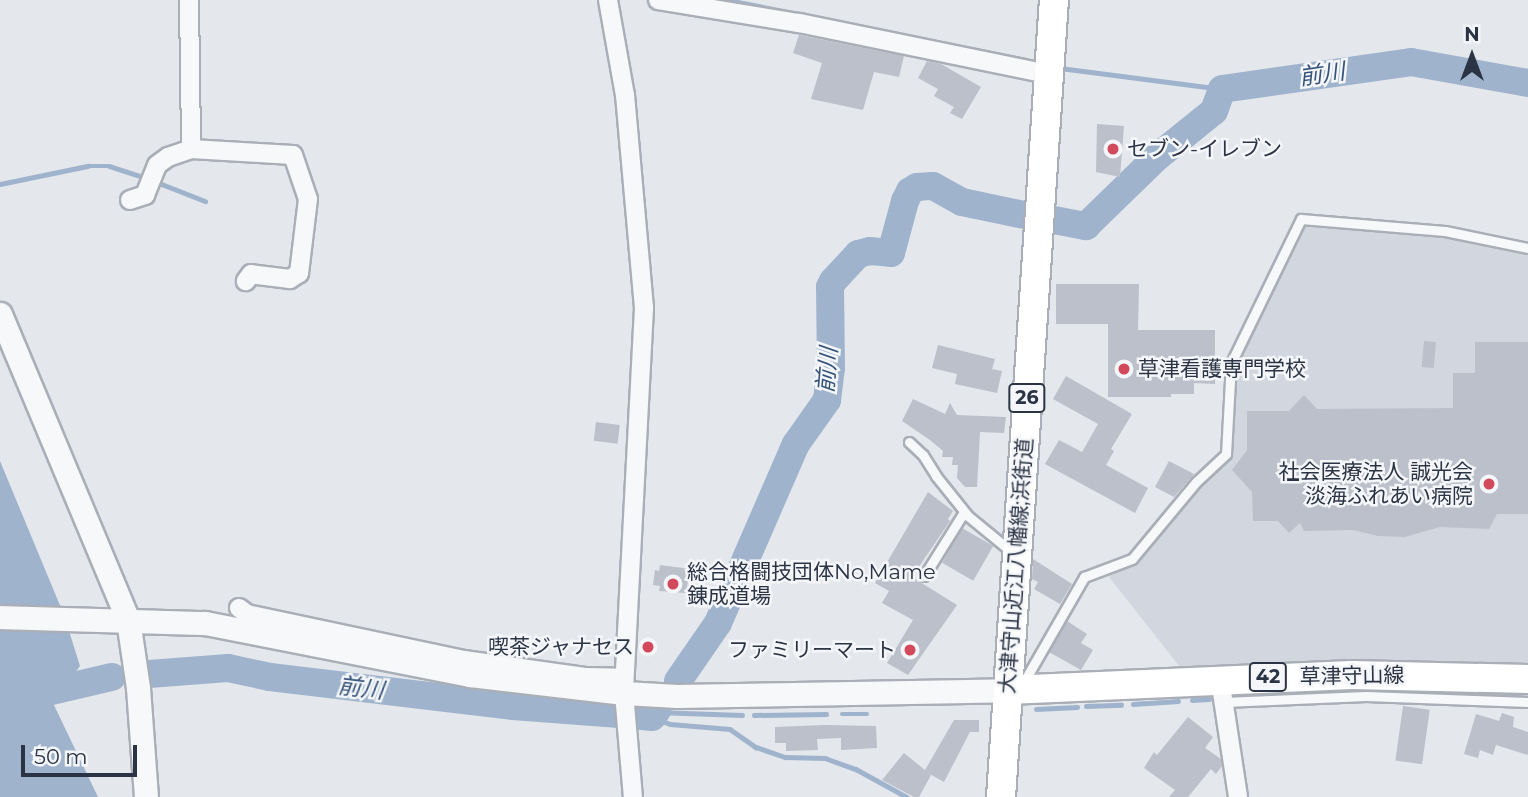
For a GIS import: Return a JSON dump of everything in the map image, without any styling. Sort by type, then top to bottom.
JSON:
[{"type":"main road","name":"大津守山近江八幡線;浜街道","points":[[1001,797],[1014,690],[1017,556],[1054,0]]},
{"type":"main road","name":"草津守山線","points":[[1014,690],[1222,690],[1365,675],[1528,679]]},
{"type":"street","points":[[189,0],[191,149]]},
{"type":"street","points":[[608,0],[625,94],[645,308],[629,692],[625,726],[633,797]]},
{"type":"street","points":[[657,0],[799,23],[1047,74]]},
{"type":"street","points":[[130,200],[145,195],[157,165],[168,157],[191,149],[293,155],[308,199],[299,273],[290,279],[251,274],[246,281]]},
{"type":"street","points":[[0,314],[128,621],[135,657],[146,797]]},
{"type":"street","points":[[239,608],[247,614],[464,660],[585,677],[629,692]]},
{"type":"street","points":[[0,617],[205,623],[470,675],[677,696],[1014,690]]},
{"type":"street","points":[[1222,690],[1238,797]]},
{"type":"lane","points":[[1014,690],[1084,577],[1132,559],[1196,482],[1226,454],[1231,363],[1301,219],[1445,231],[1528,248]]},
{"type":"lane","points":[[909,442],[923,455],[936,477],[964,512],[1017,556]]},
{"type":"lane","points":[[924,576],[964,512]]},
{"type":"lane","points":[[1222,690],[1528,702]]},
{"type":"shaded area","points":[[1307,221],[1448,233],[1528,250],[1528,668],[1390,665],[1180,667],[1109,577],[1114,571],[1133,563],[1201,479],[1231,456],[1231,373]]},
{"type":"water","points":[[0,461],[64,615],[80,666],[53,703],[98,797],[0,797]]},
{"type":"building","points":[[799,35],[904,56],[899,77],[874,72],[863,110],[811,99],[822,63],[793,53]]},
{"type":"building","points":[[927,61],[941,64],[981,87],[962,119],[950,113],[954,107],[934,96],[938,89],[918,78]]},
{"type":"building","points":[[1097,124],[1124,126],[1120,177],[1096,172]]},
{"type":"building","points":[[1056,284],[1139,284],[1138,330],[1215,330],[1215,384],[1194,383],[1194,394],[1171,394],[1171,397],[1108,397],[1108,324],[1056,324]]},
{"type":"building","points":[[1424,341],[1436,342],[1434,368],[1422,367]]},
{"type":"building","points":[[1475,342],[1528,342],[1528,514],[1497,514],[1489,529],[1440,527],[1405,537],[1378,536],[1353,530],[1304,531],[1300,523],[1289,533],[1278,521],[1253,521],[1252,492],[1232,470],[1247,450],[1247,411],[1289,411],[1304,395],[1317,409],[1453,408],[1453,373],[1475,373]]},
{"type":"building","points":[[938,345],[995,359],[992,369],[1002,371],[997,393],[955,384],[957,374],[932,368]]},
{"type":"building","points":[[1066,376],[1132,414],[1111,449],[1114,451],[1106,465],[1148,488],[1135,513],[1045,464],[1059,440],[1082,452],[1098,424],[1053,399]]},
{"type":"building","points":[[913,399],[945,414],[950,403],[957,415],[1006,417],[1004,433],[980,432],[977,487],[965,487],[957,478],[958,465],[952,465],[953,457],[942,457],[943,451],[902,421]]},
{"type":"building","points":[[596,422],[620,425],[618,444],[594,441]]},
{"type":"building","points":[[1169,461],[1194,474],[1174,497],[1155,487]]},
{"type":"building","points":[[928,492],[953,511],[948,519],[950,521],[912,577],[957,605],[908,675],[887,663],[913,620],[882,603],[889,591],[875,583]]},
{"type":"building","points":[[962,528],[993,546],[973,581],[942,563]]},
{"type":"building","points":[[1033,559],[1072,584],[1060,604],[1034,589],[1038,582],[1032,579]]},
{"type":"building","points":[[660,565],[690,569],[686,593],[659,591],[660,586],[653,585],[655,570],[659,571]]},
{"type":"building","points":[[1067,621],[1087,634],[1081,643],[1093,650],[1081,670],[1049,652]]},
{"type":"building","points":[[1403,706],[1430,710],[1422,764],[1395,760]]},
{"type":"building","points":[[1502,713],[1514,717],[1513,727],[1528,732],[1528,755],[1496,745],[1493,755],[1480,750],[1478,758],[1464,754],[1476,714],[1499,721]]},
{"type":"building","points":[[1188,717],[1213,737],[1205,748],[1221,759],[1222,766],[1216,774],[1211,769],[1188,797],[1169,797],[1175,790],[1144,768],[1154,752],[1157,755]]},
{"type":"building","points":[[954,720],[979,720],[979,732],[970,732],[944,782],[928,773],[931,775],[919,797],[914,797],[882,780],[904,753],[925,770]]},
{"type":"building","points":[[876,726],[877,748],[841,750],[841,738],[817,739],[818,750],[786,751],[786,743],[775,743],[775,727]]},
{"type":"waterway","points":[[728,0],[798,14]]},
{"type":"waterway","points":[[865,28],[1026,60]]},
{"type":"waterway","name":"前川","points":[[1049,219],[1086,226],[1157,157],[1214,111],[1222,89],[1411,62],[1528,83]]},
{"type":"waterway","points":[[1060,68],[1222,89]]},
{"type":"waterway","points":[[0,184],[88,166],[109,166],[146,178]]},
{"type":"waterway","points":[[154,181],[205,201]]},
{"type":"waterway","name":"前川","points":[[678,681],[718,623],[796,444],[827,400],[831,368],[830,287],[833,281],[858,254],[870,251],[891,253],[905,201],[910,191],[917,187],[933,186],[962,202],[1029,216]]},
{"type":"waterway","name":"前川","points":[[149,674],[228,668],[270,677],[513,706],[616,714]]},
{"type":"waterway","name":"前川","points":[[0,703],[112,677]]},
{"type":"waterway","points":[[1281,695],[1352,692]]},
{"type":"waterway","points":[[1375,692],[1528,698]]},
{"type":"waterway","points":[[1235,697],[1272,695]]},
{"type":"waterway","points":[[1192,700],[1209,699]]},
{"type":"waterway","points":[[1133,704],[1178,701]]},
{"type":"waterway","points":[[1086,706],[1121,705]]},
{"type":"waterway","points":[[1036,709],[1077,707]]},
{"type":"waterway","name":"前川","points":[[633,715],[652,717],[657,710]]},
{"type":"waterway","points":[[656,712],[742,715]]},
{"type":"waterway","points":[[754,715],[826,714]]},
{"type":"waterway","points":[[842,714],[867,714]]},
{"type":"waterway","points":[[652,717],[670,724],[730,729],[756,747],[785,757],[825,758],[856,769],[907,797]]},
{"type":"place","name":"セブン-イレブン","points":[[1113,149]]},
{"type":"place","name":"草津看護専門学校","points":[[1124,369]]},
{"type":"place","name":"社会医療法人 誠光会 淡海ふれあい病院","points":[[1489,484]]},
{"type":"place","name":"総合格闘技団体No,Mame 錬成道場","points":[[673,584]]},
{"type":"place","name":"喫茶ジャナセス","points":[[648,647]]},
{"type":"place","name":"ファミリーマート","points":[[910,650]]}]
